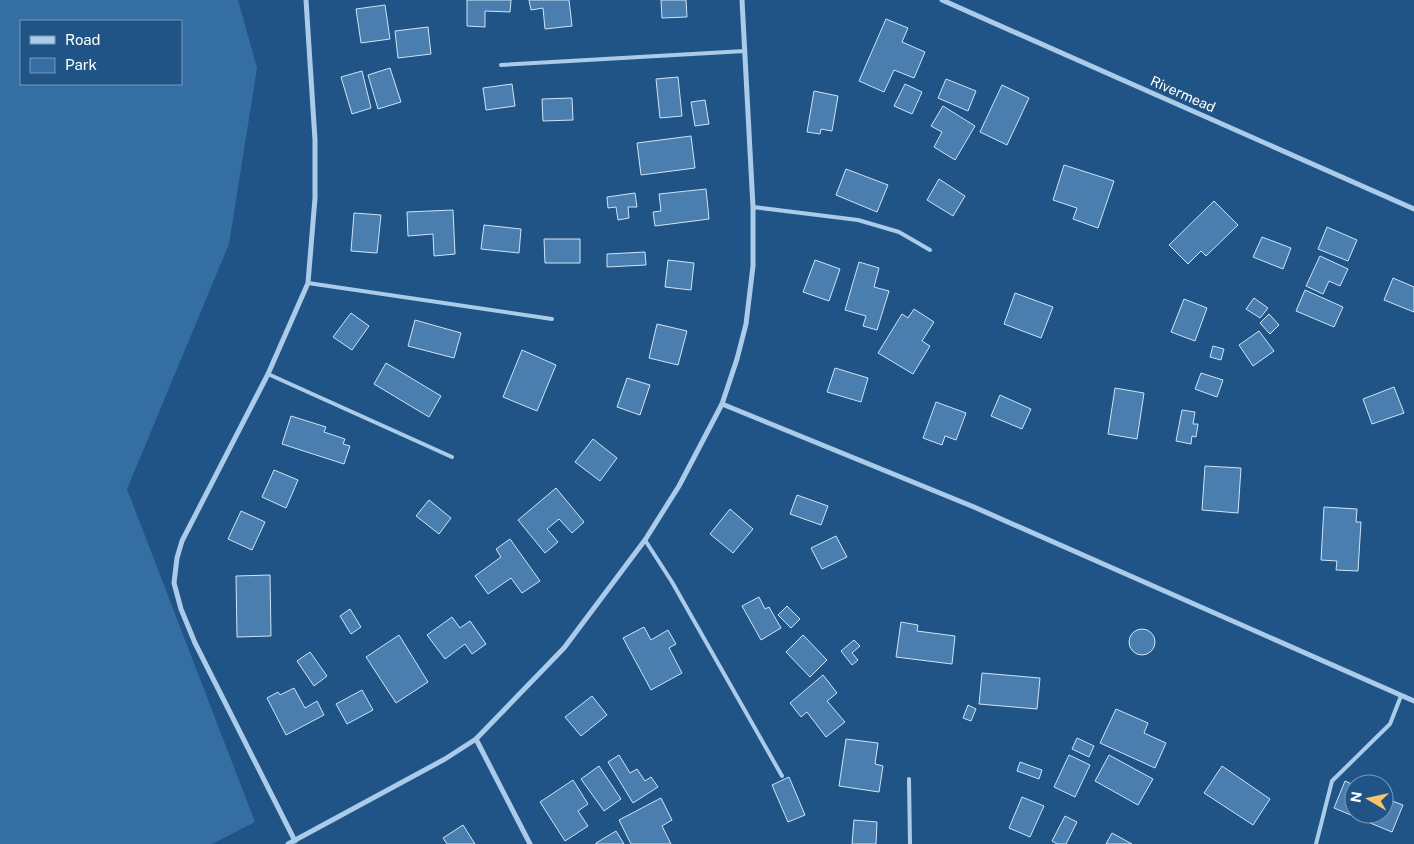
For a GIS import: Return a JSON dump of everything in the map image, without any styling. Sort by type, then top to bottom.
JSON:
[{"type":"street","points":[[295,841],[195,643],[181,609],[174,583],[177,558],[182,541],[268,374],[308,283],[315,198],[315,140],[306,0]]},
{"type":"street","points":[[288,844],[445,759],[476,739],[564,648],[646,540],[679,486],[722,404],[746,324],[752,266],[753,207],[742,0]]},
{"type":"street","name":"Rivermead","points":[[942,0],[1414,209]]},
{"type":"street","points":[[722,404],[974,507],[1414,701]]},
{"type":"street","points":[[476,739],[530,844]]},
{"type":"lane","points":[[501,65],[745,51]]},
{"type":"lane","points":[[753,207],[858,220],[899,232],[930,250]]},
{"type":"lane","points":[[308,283],[552,319]]},
{"type":"lane","points":[[268,374],[452,457]]},
{"type":"lane","points":[[646,540],[672,582],[782,776]]},
{"type":"lane","points":[[1316,844],[1332,781],[1390,724],[1401,696]]},
{"type":"lane","points":[[909,779],[910,844]]},
{"type":"green space","points":[[0,0],[238,0],[257,68],[229,244],[127,489],[255,822],[212,844],[0,844]]},
{"type":"building","points":[[467,0],[511,0],[510,12],[485,11],[485,27],[467,26]]},
{"type":"building","points":[[529,0],[569,0],[572,26],[545,29],[543,8],[531,10]]},
{"type":"building","points":[[661,0],[686,0],[687,17],[662,18]]},
{"type":"building","points":[[385,5],[390,39],[361,43],[356,9]]},
{"type":"building","points":[[886,19],[908,28],[902,42],[925,52],[914,78],[894,70],[884,92],[859,81]]},
{"type":"building","points":[[428,27],[431,54],[398,58],[395,31]]},
{"type":"building","points":[[390,68],[401,102],[378,109],[368,75]]},
{"type":"building","points":[[362,71],[371,108],[352,114],[341,77]]},
{"type":"building","points":[[678,77],[682,116],[660,118],[656,79]]},
{"type":"building","points":[[946,79],[976,91],[968,111],[938,98]]},
{"type":"building","points":[[512,84],[515,106],[486,110],[483,88]]},
{"type":"building","points":[[905,84],[922,92],[912,114],[894,106]]},
{"type":"building","points":[[1002,85],[1029,98],[1007,145],[980,132]]},
{"type":"building","points":[[814,91],[838,96],[832,131],[821,129],[820,134],[807,132]]},
{"type":"building","points":[[572,98],[573,120],[543,121],[542,99]]},
{"type":"building","points":[[705,100],[709,124],[695,126],[691,102]]},
{"type":"building","points":[[943,106],[975,126],[955,160],[934,147],[942,132],[931,126]]},
{"type":"building","points":[[691,136],[695,168],[641,175],[637,143]]},
{"type":"building","points":[[1064,165],[1114,181],[1098,228],[1073,219],[1077,208],[1053,200]]},
{"type":"building","points":[[846,169],[888,185],[877,212],[836,195]]},
{"type":"building","points":[[939,179],[965,196],[953,216],[927,200]]},
{"type":"building","points":[[706,189],[709,219],[655,226],[653,212],[661,211],[659,194]]},
{"type":"building","points":[[635,193],[637,207],[628,207],[629,218],[618,220],[616,207],[608,208],[607,197]]},
{"type":"building","points":[[1214,201],[1238,225],[1206,256],[1201,251],[1188,264],[1169,245]]},
{"type":"building","points":[[453,210],[455,254],[434,256],[433,234],[408,236],[407,212]]},
{"type":"building","points":[[354,213],[381,215],[377,253],[351,251]]},
{"type":"building","points":[[484,225],[521,229],[519,253],[481,249]]},
{"type":"building","points":[[1327,227],[1357,240],[1348,261],[1318,249]]},
{"type":"building","points":[[1262,237],[1291,248],[1283,269],[1253,257]]},
{"type":"building","points":[[544,239],[580,239],[580,263],[545,263]]},
{"type":"building","points":[[645,252],[646,265],[607,267],[607,254]]},
{"type":"building","points":[[1320,256],[1348,269],[1340,286],[1329,281],[1323,294],[1306,286]]},
{"type":"building","points":[[668,260],[694,263],[691,290],[665,287]]},
{"type":"building","points":[[815,260],[840,269],[829,301],[803,292]]},
{"type":"building","points":[[859,262],[879,268],[874,287],[889,291],[877,330],[863,326],[866,316],[845,310]]},
{"type":"building","points":[[1393,278],[1414,287],[1414,312],[1384,300]]},
{"type":"building","points":[[1305,290],[1343,307],[1334,327],[1296,311]]},
{"type":"building","points":[[1015,293],[1053,307],[1041,338],[1004,324]]},
{"type":"building","points":[[1254,298],[1268,308],[1260,318],[1246,309]]},
{"type":"building","points":[[1184,299],[1207,308],[1195,341],[1171,332]]},
{"type":"building","points":[[914,309],[934,322],[922,341],[930,346],[913,374],[878,353],[902,314],[908,318]]},
{"type":"building","points":[[351,313],[369,326],[352,350],[333,337]]},
{"type":"building","points":[[1269,314],[1279,325],[1270,334],[1260,323]]},
{"type":"building","points":[[415,320],[461,333],[454,358],[408,346]]},
{"type":"building","points":[[657,324],[687,331],[678,365],[649,358]]},
{"type":"building","points":[[1259,331],[1274,351],[1253,366],[1239,345]]},
{"type":"building","points":[[1213,346],[1224,349],[1221,360],[1210,357]]},
{"type":"building","points":[[522,350],[556,365],[537,411],[503,397]]},
{"type":"building","points":[[386,363],[441,396],[429,417],[374,384]]},
{"type":"building","points":[[835,368],[868,378],[861,402],[827,392]]},
{"type":"building","points":[[1201,373],[1223,380],[1217,397],[1195,389]]},
{"type":"building","points":[[627,378],[650,385],[640,415],[617,407]]},
{"type":"building","points":[[1394,387],[1404,413],[1372,424],[1363,399]]},
{"type":"building","points":[[1115,388],[1144,393],[1137,439],[1108,434]]},
{"type":"building","points":[[1000,395],[1031,409],[1022,429],[991,416]]},
{"type":"building","points":[[936,402],[966,413],[956,440],[945,436],[942,445],[923,438]]},
{"type":"building","points":[[1182,410],[1195,412],[1193,424],[1198,424],[1196,437],[1192,436],[1191,444],[1176,441]]},
{"type":"building","points":[[291,416],[326,427],[324,432],[345,439],[343,444],[350,446],[344,464],[282,444]]},
{"type":"building","points":[[593,439],[617,458],[600,481],[575,462]]},
{"type":"building","points":[[1205,466],[1241,468],[1238,513],[1202,510]]},
{"type":"building","points":[[274,470],[298,480],[286,508],[262,497]]},
{"type":"building","points":[[556,488],[584,522],[572,533],[559,519],[547,529],[558,542],[545,553],[518,520]]},
{"type":"building","points":[[797,495],[828,506],[821,525],[790,514]]},
{"type":"building","points":[[429,500],[451,518],[439,534],[416,516]]},
{"type":"building","points":[[1324,507],[1357,509],[1356,522],[1361,522],[1358,571],[1336,570],[1337,561],[1321,560]]},
{"type":"building","points":[[730,509],[753,529],[733,553],[710,534]]},
{"type":"building","points":[[241,511],[265,522],[252,550],[228,539]]},
{"type":"building","points":[[836,536],[847,557],[822,569],[811,548]]},
{"type":"building","points":[[510,539],[540,581],[522,593],[511,578],[488,594],[475,576],[501,557],[496,549]]},
{"type":"building","points":[[270,575],[271,636],[237,637],[236,576]]},
{"type":"building","points":[[759,597],[765,609],[769,607],[781,628],[761,640],[742,606]]},
{"type":"building","points":[[787,606],[800,619],[791,628],[778,615]]},
{"type":"building","points":[[350,609],[361,627],[351,634],[340,616]]},
{"type":"building","points":[[452,617],[460,628],[470,621],[486,644],[472,654],[465,644],[445,659],[427,635]]},
{"type":"building","points":[[901,622],[918,625],[917,631],[955,636],[952,664],[896,657]]},
{"type":"building","points":[[644,627],[651,640],[668,630],[676,644],[669,648],[682,673],[651,690],[623,638]]},
{"type":"building","points":[[1142,629],[1151,633],[1155,642],[1151,651],[1142,655],[1133,651],[1129,642],[1133,633]]},
{"type":"building","points":[[399,635],[428,682],[396,703],[366,657]]},
{"type":"building","points":[[803,635],[827,660],[810,677],[786,652]]},
{"type":"building","points":[[854,640],[860,646],[852,653],[858,660],[852,665],[841,651]]},
{"type":"building","points":[[310,652],[327,676],[314,686],[297,661]]},
{"type":"building","points":[[982,673],[1040,678],[1037,709],[979,704]]},
{"type":"building","points":[[823,675],[837,693],[827,701],[845,722],[826,737],[807,712],[801,717],[790,703]]},
{"type":"building","points":[[294,688],[305,708],[317,701],[324,715],[286,735],[267,698],[278,692],[280,695]]},
{"type":"building","points":[[362,690],[373,710],[347,724],[336,704]]},
{"type":"building","points":[[592,696],[607,715],[581,736],[565,717]]},
{"type":"building","points":[[968,705],[976,709],[971,721],[963,718]]},
{"type":"building","points":[[1116,709],[1148,723],[1144,733],[1166,743],[1155,768],[1100,743]]},
{"type":"building","points":[[1077,738],[1094,746],[1089,757],[1072,749]]},
{"type":"building","points":[[846,739],[878,743],[875,764],[883,766],[879,792],[839,786]]},
{"type":"building","points":[[619,755],[630,773],[637,769],[645,781],[651,777],[658,787],[633,803],[608,762]]},
{"type":"building","points":[[1069,755],[1090,765],[1075,797],[1054,787]]},
{"type":"building","points":[[1109,755],[1153,779],[1138,805],[1095,781]]},
{"type":"building","points":[[1020,762],[1042,770],[1039,779],[1017,771]]},
{"type":"building","points":[[599,766],[621,799],[604,811],[581,779]]},
{"type":"building","points":[[1222,766],[1270,799],[1253,825],[1204,793]]},
{"type":"building","points":[[789,777],[805,815],[788,822],[772,785]]},
{"type":"building","points":[[573,780],[588,804],[578,811],[588,826],[565,841],[540,802]]},
{"type":"building","points":[[1344,783],[1344,812],[1334,808]]},
{"type":"building","points":[[1022,797],[1044,806],[1030,837],[1009,828]]},
{"type":"building","points":[[661,798],[672,820],[662,826],[671,844],[631,844],[619,820]]},
{"type":"building","points":[[1394,802],[1403,805],[1392,832],[1373,824],[1394,824]]},
{"type":"building","points":[[1065,816],[1077,822],[1066,844],[1057,844],[1052,841]]},
{"type":"building","points":[[854,820],[877,822],[876,844],[852,844]]},
{"type":"building","points":[[463,825],[475,844],[447,844],[443,838]]},
{"type":"building","points":[[616,831],[624,844],[596,844],[596,843]]},
{"type":"building","points":[[1112,833],[1132,844],[1106,844]]}]
